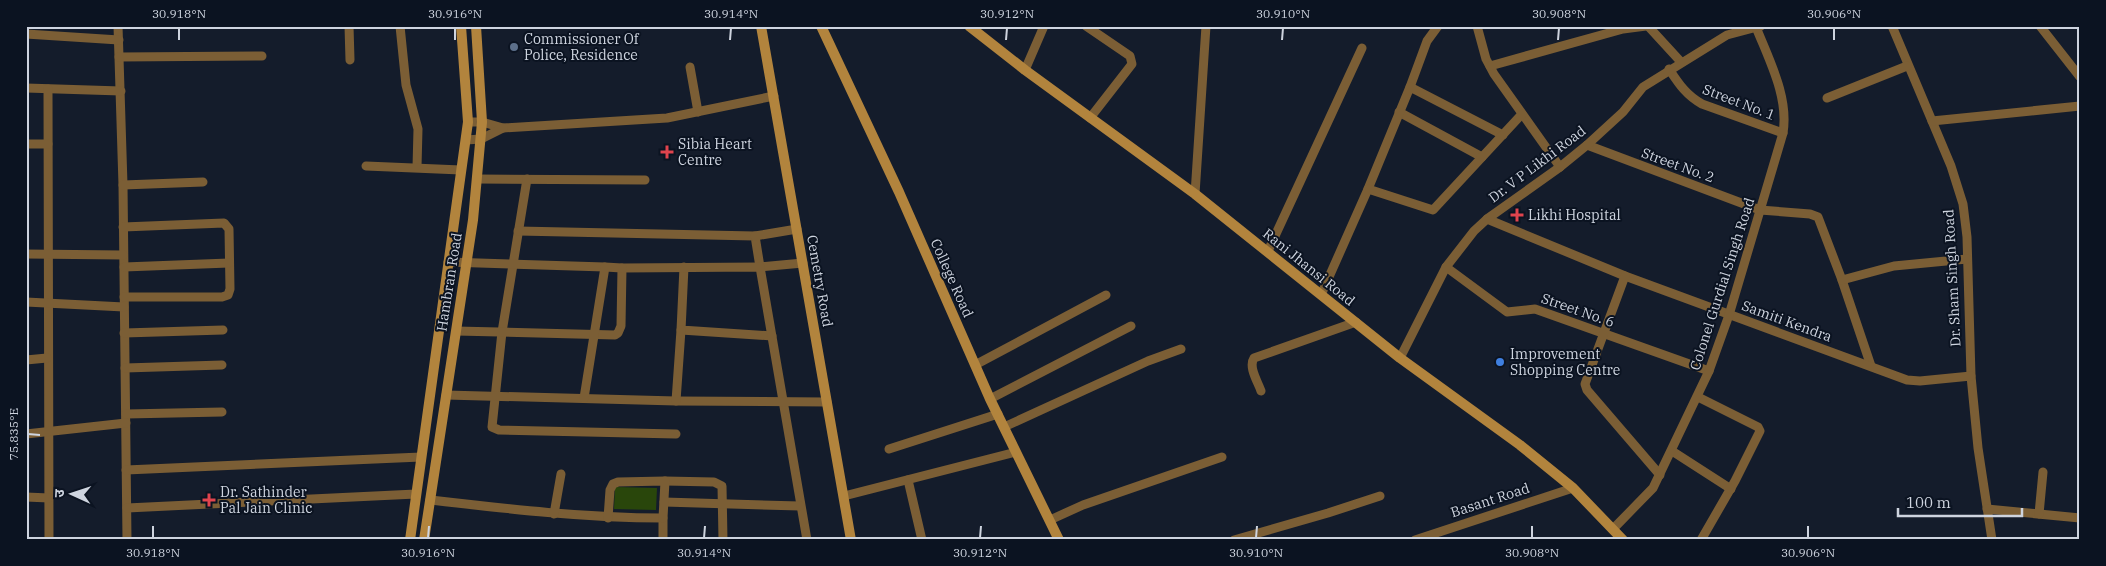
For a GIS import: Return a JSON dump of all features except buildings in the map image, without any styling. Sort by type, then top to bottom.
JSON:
[{"type":"street","points":[[118,26],[123,184],[127,540]]},
{"type":"street","points":[[349,26],[350,60]]},
{"type":"street","points":[[400,26],[406,85],[418,129],[417,168]]},
{"type":"street","name":"Hambran Road","points":[[410,540],[468,122],[461,26]]},
{"type":"street","name":"Hambran Road","points":[[424,540],[477,179],[482,122],[476,26]]},
{"type":"street","name":"Cemetry Road","points":[[762,26],[851,540]]},
{"type":"street","name":"College Road","points":[[822,26],[899,192],[990,399],[1059,540]]},
{"type":"street","name":"Rani Jhansi Road","points":[[969,26],[1090,118],[1195,194],[1400,358],[1520,445],[1572,488],[1623,540]]},
{"type":"street","points":[[1026,70],[1044,26]]},
{"type":"street","points":[[1086,26],[1130,56],[1132,60],[1130,68],[1090,118]]},
{"type":"street","points":[[1195,194],[1206,26]]},
{"type":"street","points":[[1321,295],[1368,188],[1427,41],[1438,26]]},
{"type":"street","points":[[1477,26],[1490,66],[1560,167]]},
{"type":"street","points":[[1490,66],[1623,29],[1647,26],[1681,62]]},
{"type":"street","name":"Dr. Sham Singh Road","points":[[1892,26],[1959,191],[1965,217],[1971,376],[1992,540]]},
{"type":"street","points":[[2040,26],[2080,77]]},
{"type":"street","name":"Dr. V P Likhi Road","points":[[1400,358],[1446,267],[1474,231],[1587,145],[1623,112],[1643,87],[1727,34],[1759,27]]},
{"type":"street","name":"Colonel Gurdial Singh Road","points":[[1613,529],[1645,498],[1660,475],[1710,372],[1729,315],[1783,133],[1784,111],[1759,27]]},
{"type":"street","points":[[26,34],[119,40]]},
{"type":"street","points":[[1268,251],[1362,48]]},
{"type":"street","points":[[120,57],[262,56]]},
{"type":"street","points":[[1827,98],[1907,66]]},
{"type":"street","points":[[690,67],[698,112]]},
{"type":"street","name":"Street No. 1","points":[[1669,69],[1683,91],[1702,104],[1783,133]]},
{"type":"street","points":[[1410,87],[1503,135]]},
{"type":"street","points":[[26,88],[121,91]]},
{"type":"street","points":[[48,89],[47,358],[49,540]]},
{"type":"street","points":[[468,122],[482,122],[503,128],[667,118],[774,96]]},
{"type":"street","points":[[1932,121],[2080,106]]},
{"type":"street","points":[[1399,112],[1482,157]]},
{"type":"street","points":[[1368,188],[1433,210],[1522,114]]},
{"type":"street","points":[[466,140],[481,139],[503,128]]},
{"type":"street","points":[[26,144],[48,144]]},
{"type":"street","name":"Street No. 2","points":[[1587,145],[1760,210],[1810,214],[1818,217],[1842,280]]},
{"type":"street","points":[[366,166],[461,170]]},
{"type":"street","points":[[477,179],[645,180]]},
{"type":"street","points":[[527,179],[502,332],[492,425],[495,429],[676,434]]},
{"type":"street","points":[[123,184],[203,182]]},
{"type":"street","name":"Samiti Kendra","points":[[1488,219],[1625,276],[1914,381],[1971,376]]},
{"type":"street","points":[[123,227],[224,223],[229,229],[230,289],[226,296],[124,297]]},
{"type":"street","points":[[518,231],[755,236],[797,229]]},
{"type":"street","points":[[755,236],[807,540]]},
{"type":"street","points":[[26,254],[123,255]]},
{"type":"street","points":[[1871,366],[1842,280],[1894,266],[1967,259]]},
{"type":"street","points":[[448,262],[513,266],[622,268],[760,267],[803,264]]},
{"type":"street","points":[[124,267],[229,264]]},
{"type":"street","points":[[584,398],[604,267]]},
{"type":"street","name":"Street No. 6","points":[[1446,267],[1507,312],[1535,309],[1710,372]]},
{"type":"street","points":[[456,331],[615,335],[618,333],[621,322],[622,268]]},
{"type":"street","points":[[676,401],[684,268]]},
{"type":"street","points":[[1625,276],[1585,381],[1585,388],[1660,475]]},
{"type":"street","points":[[975,365],[1106,295]]},
{"type":"street","points":[[26,302],[124,307]]},
{"type":"street","points":[[1261,391],[1252,367],[1254,358],[1356,322]]},
{"type":"street","points":[[990,399],[1130,326]]},
{"type":"street","points":[[124,333],[223,330]]},
{"type":"street","points":[[681,330],[772,336]]},
{"type":"street","points":[[1004,427],[1148,361],[1181,349]]},
{"type":"street","points":[[26,360],[47,358]]},
{"type":"street","points":[[125,368],[222,365]]},
{"type":"street","points":[[446,395],[783,403],[827,402]]},
{"type":"street","points":[[1698,397],[1758,427],[1760,431],[1731,489],[1701,540]]},
{"type":"street","points":[[26,434],[126,419],[222,412]]},
{"type":"street","points":[[889,449],[998,414]]},
{"type":"street","points":[[1672,451],[1731,489]]},
{"type":"street","points":[[844,496],[1016,452]]},
{"type":"street","points":[[1050,520],[1084,505],[1222,457]]},
{"type":"street","points":[[126,470],[420,458]]},
{"type":"street","points":[[2039,514],[2043,472]]},
{"type":"street","points":[[554,514],[561,474]]},
{"type":"street","points":[[908,480],[922,540]]},
{"type":"street","points":[[608,518],[610,490],[613,484],[618,482],[665,481],[720,484],[723,491],[723,540]]},
{"type":"street","points":[[663,540],[665,481]]},
{"type":"street","name":"Basant Road","points":[[1415,540],[1572,488]]},
{"type":"street","points":[[127,508],[416,494]]},
{"type":"street","points":[[1234,540],[1319,516],[1380,496]]},
{"type":"street","points":[[26,497],[49,498]]},
{"type":"street","points":[[430,500],[554,514],[608,518],[663,518]]},
{"type":"street","points":[[664,502],[800,506]]},
{"type":"street","points":[[1987,509],[2080,518]]},
{"type":"green space","points":[[615,487],[657,488],[656,510],[614,509]]},
{"type":"place","name":"Commissioner Of Police, Residence","points":[[514,47]]},
{"type":"place","name":"Sibia Heart Centre","points":[[667,152]]},
{"type":"place","name":"Likhi Hospital","points":[[1517,215]]},
{"type":"place","name":"Improvement Shopping Centre","points":[[1500,362]]},
{"type":"place","name":"Dr. Sathinder Pal Jain Clinic","points":[[209,500]]}]
